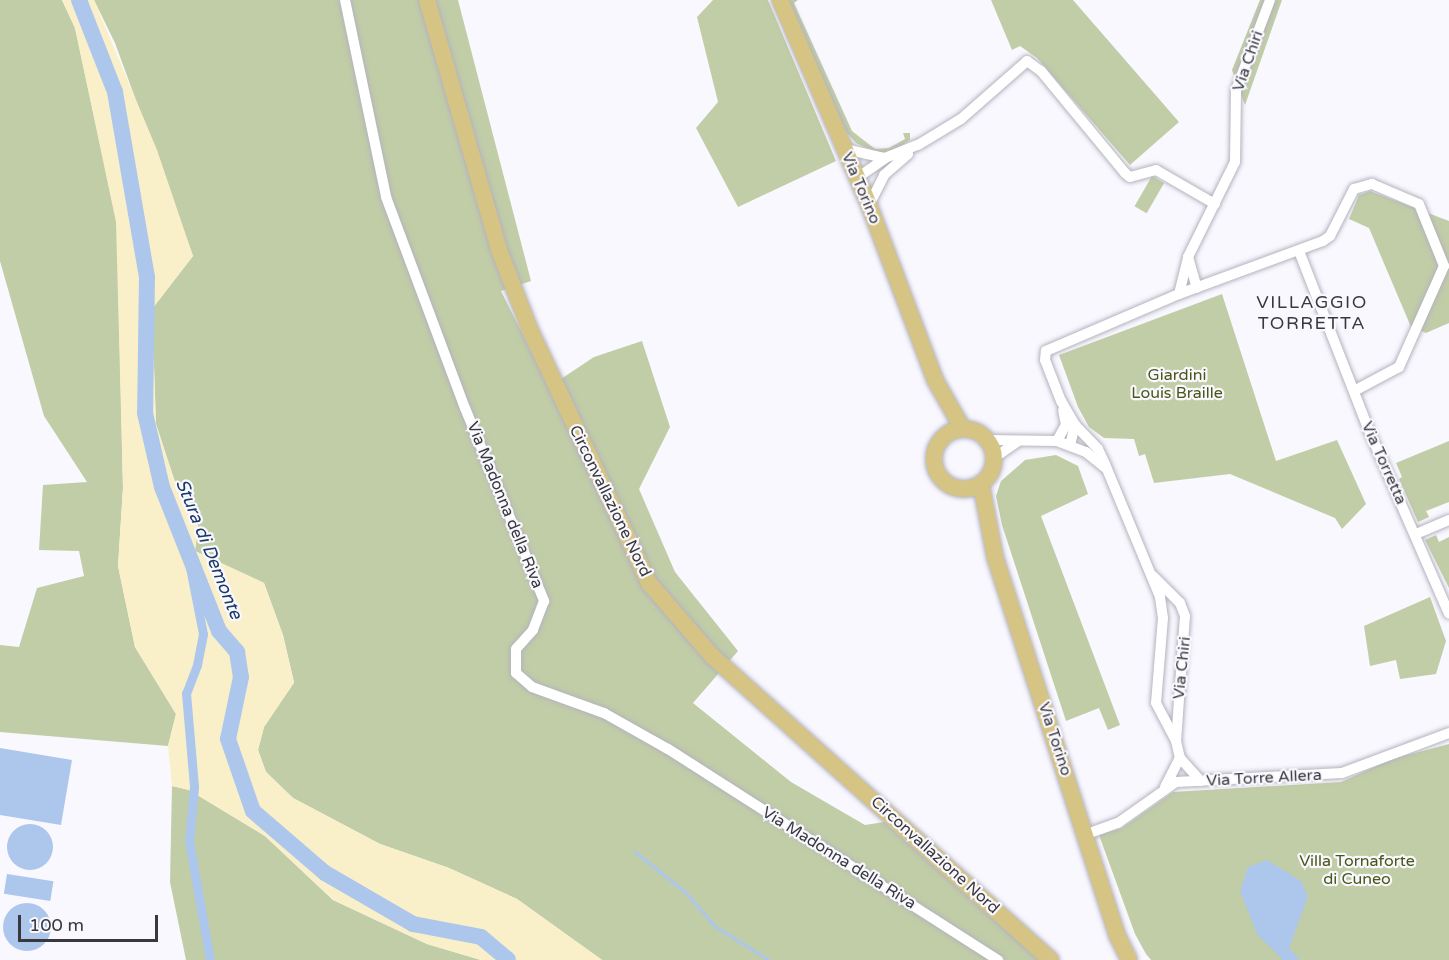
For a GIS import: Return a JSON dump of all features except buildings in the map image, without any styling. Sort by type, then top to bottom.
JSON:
[{"type":"main road","name":"Circonvallazione Nord","points":[[427,0],[499,250],[530,330],[649,583],[712,656],[1051,960]]},
{"type":"main road","name":"Via Torino","points":[[780,0],[869,204],[935,380],[963,429]]},
{"type":"main road","name":"Via Torino","points":[[935,380],[946,435]]},
{"type":"main road","points":[[963,429],[977,432],[987,440],[994,458],[992,470],[974,487],[947,485],[935,467],[934,453],[946,435],[963,429]]},
{"type":"main road","name":"Via Torino","points":[[974,487],[995,557],[1129,960]]},
{"type":"main road","name":"Via Torino","points":[[1115,920],[1139,960]]},
{"type":"street","name":"Via Madonna della Riva","points":[[345,0],[386,197],[465,408],[544,601],[533,630],[516,648],[516,673],[532,687],[604,713],[668,749],[998,960]]},
{"type":"street","name":"Via Chiri","points":[[1201,781],[1180,758],[1176,741],[1156,704],[1163,618],[1150,573],[1098,449],[1075,425],[1061,401],[1045,360],[1046,351],[1179,294],[1188,257],[1215,204],[1237,151],[1236,90],[1270,0]]},
{"type":"street","points":[[857,178],[885,158],[918,145],[961,119],[1027,61],[1041,71],[1130,177],[1156,170],[1215,204]]},
{"type":"street","points":[[869,204],[884,175],[918,145]]},
{"type":"street","points":[[845,149],[885,158]]},
{"type":"street","points":[[857,178],[884,175]]},
{"type":"street","points":[[1179,294],[1299,251],[1330,236],[1348,197],[1361,186],[1372,184],[1410,197],[1423,210],[1444,266],[1442,274],[1399,367],[1354,391]]},
{"type":"street","name":"Via Torretta","points":[[1299,251],[1354,391],[1449,614]]},
{"type":"street","points":[[1188,257],[1197,288]]},
{"type":"street","name":"Via Chiri","points":[[1057,441],[1066,425],[1061,401]]},
{"type":"street","points":[[1070,445],[1075,425]]},
{"type":"street","points":[[987,440],[1057,441],[1070,445],[1107,469]]},
{"type":"street","points":[[994,458],[1018,441]]},
{"type":"street","points":[[1416,534],[1449,520]]},
{"type":"street","name":"Via Chiri","points":[[1150,573],[1180,603],[1185,616],[1176,741]]},
{"type":"street","name":"Via Torre Allera","points":[[1087,834],[1118,823],[1165,787],[1201,781],[1342,773],[1449,733]]},
{"type":"street","points":[[1165,787],[1180,758]]},
{"type":"green space","points":[[0,0],[62,0],[75,28],[117,222],[123,488],[118,566],[135,647],[176,714],[168,746],[0,732],[0,645],[19,647],[37,588],[84,576],[79,551],[39,550],[43,485],[87,482],[44,416],[0,261]]},
{"type":"green space","points":[[94,0],[458,0],[531,281],[501,291],[549,387],[594,357],[642,341],[670,427],[639,489],[675,572],[738,651],[693,703],[791,782],[865,825],[884,822],[1040,960],[602,960],[517,899],[449,868],[380,844],[293,798],[266,772],[258,750],[264,727],[294,682],[283,635],[264,583],[195,551],[198,526],[174,479],[156,424],[152,309],[193,256],[115,43]]},
{"type":"green space","points":[[713,0],[768,0],[836,161],[738,207],[696,128],[718,102],[697,17]]},
{"type":"green space","points":[[788,0],[798,0],[794,3],[852,131],[875,149],[889,148],[905,139],[903,133],[910,133],[910,140],[892,152],[875,152],[856,143],[841,126]]},
{"type":"green space","points":[[991,0],[1073,0],[1179,122],[1130,165],[1037,58],[1020,46],[1012,50]]},
{"type":"green space","points":[[1260,0],[1282,0],[1245,105],[1232,70]]},
{"type":"green space","points":[[1152,176],[1164,183],[1147,213],[1134,206]]},
{"type":"green space","points":[[1370,191],[1449,221],[1449,323],[1426,333],[1411,327],[1369,228],[1349,219],[1359,195]]},
{"type":"green space","name":"Giardini Louis Braille","points":[[1222,294],[1276,461],[1337,440],[1366,504],[1342,529],[1335,518],[1230,474],[1154,483],[1145,454],[1139,456],[1134,439],[1104,438],[1089,427],[1078,407],[1059,355]]},
{"type":"green space","points":[[1449,441],[1449,502],[1426,511],[1429,517],[1418,522],[1399,479],[1402,477],[1396,463]]},
{"type":"green space","points":[[1056,455],[1078,466],[1088,494],[1041,516],[1120,725],[1108,730],[1099,708],[1066,721],[1002,525],[996,496],[1001,481],[1025,460]]},
{"type":"green space","points":[[1436,535],[1439,542],[1449,537],[1449,588],[1425,540]]},
{"type":"green space","points":[[1430,597],[1446,641],[1436,674],[1400,679],[1396,660],[1370,666],[1364,626]]},
{"type":"green space","name":"Villa Tornaforte di Cuneo","points":[[1449,744],[1449,960],[1151,960],[1146,954],[1135,934],[1099,835],[1122,828],[1173,792],[1341,782],[1392,759]]},
{"type":"green space","points":[[172,786],[189,790],[265,836],[333,900],[427,944],[481,960],[186,960],[170,882]]},
{"type":"sand","points":[[62,0],[94,0],[157,150],[193,256],[152,309],[156,424],[174,479],[198,526],[195,551],[264,583],[283,636],[294,683],[264,727],[258,750],[266,772],[293,798],[380,844],[449,868],[517,899],[602,960],[481,960],[427,944],[333,900],[265,836],[189,790],[172,786],[168,746],[176,714],[135,647],[118,566],[123,488],[116,222],[75,28]]},
{"type":"water","points":[[0,748],[72,760],[61,825],[0,815]]},
{"type":"water","points":[[30,824],[46,831],[53,847],[46,863],[30,870],[14,863],[7,847],[14,831]]},
{"type":"water","points":[[1267,860],[1301,881],[1308,896],[1289,948],[1300,960],[1283,960],[1257,934],[1240,891],[1248,867]]},
{"type":"water","points":[[7,874],[53,881],[50,901],[4,894]]},
{"type":"water","points":[[27,903],[44,910],[51,927],[44,944],[27,951],[10,944],[3,927],[10,910]]},
{"type":"waterway","name":"Stura di Demonte","points":[[79,0],[115,92],[147,277],[145,413],[162,487],[219,631],[237,652],[241,677],[228,739],[253,811],[325,873],[413,924],[481,937],[508,960]]},
{"type":"waterway","points":[[185,542],[203,634],[197,665],[186,693],[194,787],[189,841],[210,960]]},
{"type":"waterway","points":[[635,852],[684,891],[716,927],[769,960]]},
{"type":"district","name":"VILLAGGIO TORRETTA","points":[[1312,313]]}]
